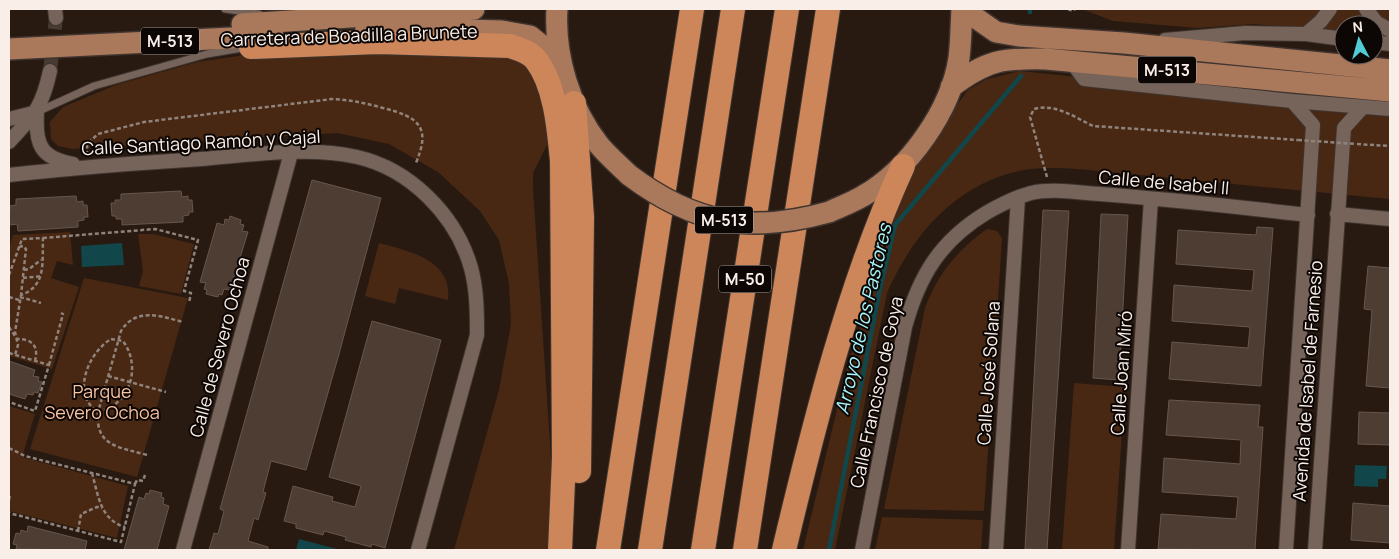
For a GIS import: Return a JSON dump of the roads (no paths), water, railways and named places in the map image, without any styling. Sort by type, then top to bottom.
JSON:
[{"type":"highway","points":[[608,550],[692,9]]},
{"type":"highway","name":"M-50","points":[[650,550],[733,9]]},
{"type":"highway","name":"M-50","points":[[703,550],[787,9]]},
{"type":"highway","points":[[744,550],[828,9]]},
{"type":"highway","points":[[251,47],[378,42],[510,46],[526,51],[536,60],[550,91],[556,115],[562,161],[564,458],[560,550]]},
{"type":"highway","points":[[574,103],[582,217],[580,438],[576,550]]},
{"type":"highway","points":[[784,550],[831,369],[882,211],[903,166]]},
{"type":"main road","name":"Carretera de Boadilla a Brunete","points":[[10,43],[291,20],[474,9]]},
{"type":"main road","name":"M-513","points":[[557,9],[561,61],[574,103],[599,145],[629,175],[650,191],[676,206],[698,215],[732,222],[799,220],[828,212],[864,196],[903,166],[933,125],[951,87],[959,59],[962,9]]},
{"type":"main road","name":"M-513","points":[[962,9],[996,32],[1019,36],[1124,43],[1390,70]]},
{"type":"main road","name":"Carretera de Boadilla a Brunete","points":[[10,43],[431,29],[502,31],[530,36],[561,61]]},
{"type":"main road","name":"M-513","points":[[951,87],[975,69],[1008,58],[1070,61],[1390,91]]},
{"type":"street","points":[[1306,34],[1321,21],[1330,9]]},
{"type":"street","points":[[1366,9],[1377,23],[1390,30]]},
{"type":"street","points":[[1124,43],[1245,33],[1306,34],[1334,38]]},
{"type":"street","points":[[1070,61],[1084,79],[1292,102],[1390,109]]},
{"type":"street","points":[[9,142],[37,112],[44,96],[50,71]]},
{"type":"street","name":"Avenida de Isabel de Farnesio","points":[[1286,550],[1313,126],[1292,102]]},
{"type":"street","name":"Avenida de Isabel de Farnesio","points":[[1315,550],[1344,128],[1363,107]]},
{"type":"street","points":[[9,119],[37,112]]},
{"type":"street","points":[[37,112],[37,136],[47,155],[61,162],[87,167]]},
{"type":"street","name":"Calle Santiago Ramón y Cajal","points":[[9,175],[87,167],[291,153],[326,153],[356,156],[374,162],[407,179],[432,200],[448,220],[463,244],[471,268],[478,303],[477,336],[418,550]]},
{"type":"street","name":"Calle de Severo Ochoa","points":[[183,550],[291,153]]},
{"type":"street","name":"Calle de Isabel II","points":[[1018,198],[1048,191],[1151,199],[1308,215]]},
{"type":"street","name":"Calle Francisco de Goya","points":[[862,550],[905,327],[912,301],[926,271],[952,238],[974,220],[1018,198]]},
{"type":"street","name":"Calle José Solana","points":[[996,550],[1018,198]]},
{"type":"street","name":"Calle Joan Miró","points":[[1128,550],[1151,199]]},
{"type":"street","points":[[1337,214],[1390,219]]},
{"type":"lane","points":[[225,9],[291,20]]},
{"type":"lane","points":[[37,112],[94,86],[198,56],[313,36]]},
{"type":"water","points":[[122,243],[124,265],[82,267],[81,246]]},
{"type":"water","points":[[1355,465],[1387,466],[1386,479],[1378,479],[1378,487],[1354,486]]},
{"type":"water","points":[[299,539],[337,549],[337,550],[296,550]]},
{"type":"waterway","name":"Arroyo de los Pastores","points":[[829,550],[879,293],[895,225],[1021,76]]},
{"type":"tunnel","points":[[50,71],[56,18]]},
{"type":"park label","name":"Parque Severo Ochoa","points":[[102,401]]}]
